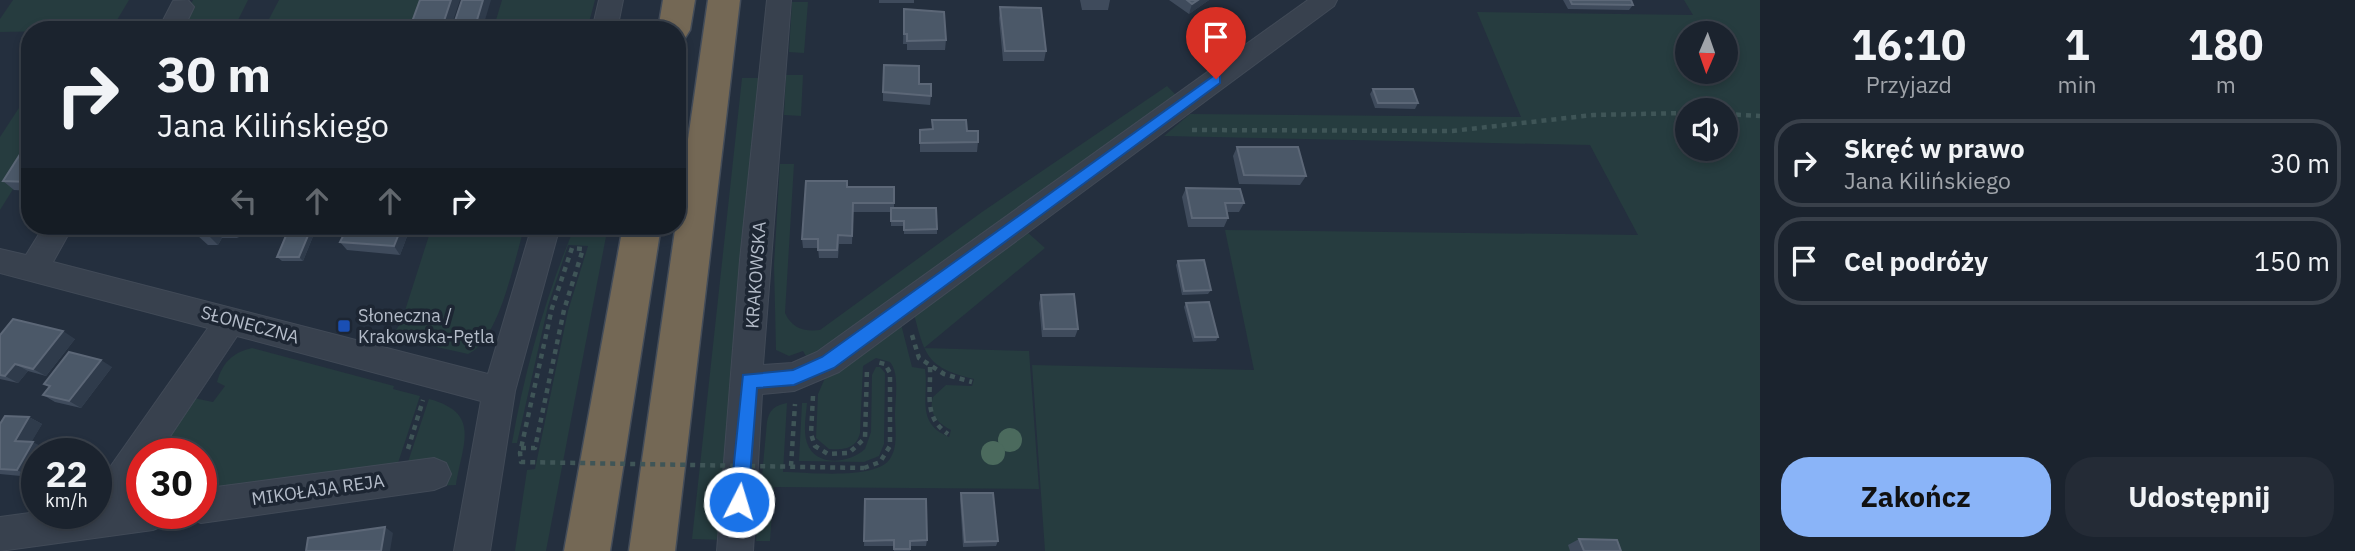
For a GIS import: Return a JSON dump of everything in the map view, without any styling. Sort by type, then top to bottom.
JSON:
[{"type":"highway","points":[[676,21],[679,0]]},
{"type":"highway","points":[[652,551],[724,0]]},
{"type":"highway","points":[[587,551],[640,235]]},
{"type":"street","points":[[606,21],[611,0]]},
{"type":"street","name":"KRAKOWSKA","points":[[735,551],[749,380],[755,260],[779,0]]},
{"type":"street","points":[[749,380],[782,379],[807,373],[840,355],[1325,0]]},
{"type":"street","points":[[175,21],[182,7]]},
{"type":"street","points":[[34,270],[54,235]]},
{"type":"street","points":[[472,551],[499,391],[543,235]]},
{"type":"street","name":"SŁONECZNA","points":[[0,261],[499,391]]},
{"type":"street","points":[[112,493],[231,320]]},
{"type":"street","name":"MIKOŁAJA REJA","points":[[217,504],[434,474]]},
{"type":"street","points":[[0,534],[36,529]]},
{"type":"path","points":[[1146,130],[1452,131],[1593,115],[1675,113]]},
{"type":"path","points":[[1738,115],[1760,116]]},
{"type":"path","points":[[507,448],[535,448],[564,310],[583,249],[572,248],[552,308],[520,453],[521,462],[868,467],[886,457],[890,443],[888,367],[877,362],[867,369],[866,433],[859,448],[844,455],[819,450],[812,440],[813,389],[807,373]]},
{"type":"path","points":[[948,434],[935,425],[929,414],[929,366],[953,378],[972,382]]},
{"type":"path","points":[[398,479],[426,393],[420,391],[429,372]]},
{"type":"path","points":[[791,466],[795,403]]},
{"type":"green space","points":[[13,0],[129,0],[116,21],[21,21],[21,32],[0,32],[0,19]]},
{"type":"green space","points":[[193,0],[248,0],[238,21],[181,21]]},
{"type":"green space","points":[[279,0],[426,0],[418,21],[268,21]]},
{"type":"green space","points":[[502,0],[595,0],[589,21],[496,21]]},
{"type":"green space","points":[[1684,0],[1760,0],[1760,551],[1045,551],[1032,365],[1254,370],[1225,230],[1638,235],[1590,145],[1164,136],[1190,114],[1521,117],[1477,12],[1693,15]]},
{"type":"green space","points":[[792,2],[808,2],[804,53],[789,52]]},
{"type":"green space","points":[[786,75],[803,75],[801,116],[784,115]]},
{"type":"green space","points":[[742,78],[765,78],[727,540],[692,539]]},
{"type":"green space","points":[[1167,86],[1176,95],[818,353],[807,358],[803,351],[789,356],[776,350],[774,265],[780,164],[794,164],[785,313],[799,328],[820,330],[982,212]]},
{"type":"green space","points":[[21,105],[21,176],[0,210],[0,137]]},
{"type":"green space","points":[[1026,231],[1045,248],[924,348],[914,314]]},
{"type":"green space","points":[[429,235],[523,235],[497,316],[489,333],[479,346],[468,354],[392,337],[402,320]]},
{"type":"green space","points":[[572,235],[606,235],[546,551],[515,551],[527,470],[535,469],[568,311],[588,246],[568,245],[548,306],[517,443],[512,443],[523,387],[555,278]]},
{"type":"green space","points":[[901,324],[912,367],[925,369],[928,417],[938,431],[949,437],[951,430],[938,421],[933,413],[933,397],[946,385],[972,386],[974,379],[938,365],[925,348],[1029,351],[1039,489],[774,487],[770,541],[756,541],[767,422],[769,414],[776,407],[787,403],[783,472],[858,472],[884,465],[891,457],[895,442],[896,387],[895,373],[890,362],[876,358],[863,366],[860,433],[856,442],[849,447],[829,449],[816,438],[818,394],[825,378]]},
{"type":"green space","points":[[252,348],[394,386],[393,389],[420,396],[398,463],[217,490],[217,438],[160,438],[189,397],[213,402],[225,386],[217,382],[222,369],[239,353]]},
{"type":"green space","points":[[876,367],[880,367],[885,373],[884,444],[879,456],[864,462],[799,461],[802,403],[807,403],[807,443],[817,456],[833,461],[842,460],[865,449],[871,432],[872,375]]},
{"type":"green space","points":[[429,399],[456,412],[462,421],[464,443],[456,485],[433,486],[408,462]]},
{"type":"building","points":[[420,0],[451,0],[444,21],[412,21]]},
{"type":"building","points":[[462,0],[483,0],[477,21],[455,21]]},
{"type":"building","points":[[1570,0],[1631,0],[1633,5],[1572,4]]},
{"type":"building","points":[[1000,7],[1041,8],[1046,51],[1005,51]]},
{"type":"building","points":[[904,9],[944,12],[946,40],[907,41],[907,34],[904,34]]},
{"type":"building","points":[[884,65],[919,66],[919,84],[931,84],[931,96],[883,92]]},
{"type":"building","points":[[1373,89],[1413,89],[1418,103],[1378,103]]},
{"type":"building","points":[[932,120],[966,120],[967,131],[978,131],[978,142],[920,143],[920,130],[933,129]]},
{"type":"building","points":[[1237,147],[1298,147],[1306,176],[1244,175]]},
{"type":"building","points":[[21,153],[21,182],[3,181]]},
{"type":"building","points":[[806,181],[847,181],[847,187],[894,187],[894,203],[853,203],[852,236],[838,235],[837,250],[818,250],[818,239],[802,239]]},
{"type":"building","points":[[1186,188],[1240,189],[1244,203],[1225,203],[1228,218],[1192,218]]},
{"type":"building","points":[[891,208],[936,208],[937,229],[904,230],[904,221],[891,221]]},
{"type":"building","points":[[286,235],[308,235],[299,257],[277,257]]},
{"type":"building","points":[[344,235],[398,235],[394,246],[340,242]]},
{"type":"building","points":[[1204,260],[1211,290],[1184,291],[1178,261]]},
{"type":"building","points":[[1074,294],[1078,329],[1044,329],[1041,295]]},
{"type":"building","points":[[1209,302],[1218,337],[1195,337],[1186,303]]},
{"type":"building","points":[[13,319],[63,331],[33,369],[15,364],[5,376],[0,375],[0,335]]},
{"type":"building","points":[[69,352],[101,360],[69,401],[43,395],[50,386],[44,384]]},
{"type":"building","points":[[5,416],[29,417],[15,441],[21,441],[21,463],[17,470],[0,469],[0,424]]},
{"type":"building","points":[[961,493],[993,493],[998,541],[965,542]]},
{"type":"building","points":[[865,499],[926,499],[927,540],[910,541],[910,549],[894,549],[894,540],[864,541]]},
{"type":"building","points":[[385,527],[381,551],[306,551],[308,538]]},
{"type":"building","points":[[1579,539],[1617,540],[1621,551],[1584,551]]},
{"type":"place","name":"Słoneczna / Krakowska-Pętla","points":[[344,326]]},
{"type":"route","points":[[739,502],[749,380],[794,377],[817,369],[840,355],[1216,79]]}]
